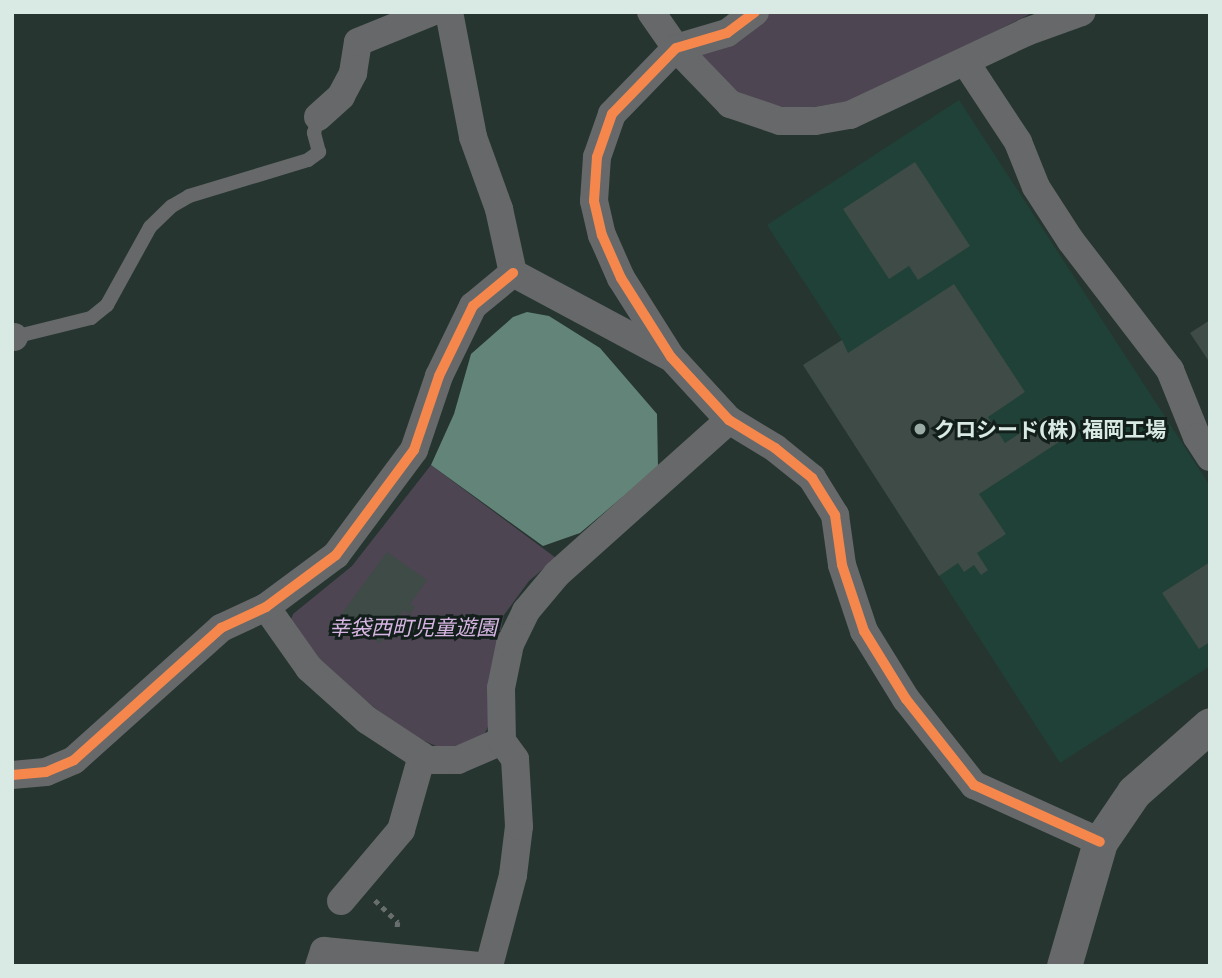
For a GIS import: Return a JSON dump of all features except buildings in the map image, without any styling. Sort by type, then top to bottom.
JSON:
[{"type":"street","points":[[318,117],[341,96],[353,73],[358,42],[432,12]]},
{"type":"street","points":[[449,12],[473,138],[499,209],[513,273],[671,357]]},
{"type":"street","points":[[652,12],[676,48],[730,104],[748,114],[780,121],[815,121],[850,115],[966,64],[1026,32],[1082,12]]},
{"type":"street","points":[[755,12],[727,33],[676,48],[612,114],[597,157],[594,201],[602,235],[621,278],[671,357],[729,420],[775,448],[812,478],[835,515],[842,565],[864,631],[906,699],[974,785],[1100,842]]},
{"type":"street","points":[[966,64],[1018,142],[1036,187],[1071,242],[1170,370],[1197,437],[1210,457]]},
{"type":"street","points":[[12,775],[46,772],[74,760],[221,628],[266,607],[336,555],[414,450],[439,376],[472,306],[513,273]]},
{"type":"street","points":[[489,966],[513,875],[519,826],[515,759],[502,741],[501,688],[510,645],[526,611],[606,527],[729,420]]},
{"type":"street","points":[[266,607],[309,668],[367,720],[422,756],[458,760],[502,741]]},
{"type":"street","points":[[1064,966],[1100,842],[1134,792],[1210,725]]},
{"type":"street","points":[[349,892],[401,830],[422,756]]},
{"type":"street","points":[[319,966],[324,951],[479,966]]},
{"type":"lane","points":[[13,337],[91,318],[107,305],[149,227],[172,206],[189,196],[308,160],[319,152],[314,133],[318,117]]},
{"type":"path","points":[[349,892],[398,922],[393,957]]},
{"type":"shaded area","points":[[959,100],[1210,486],[1210,666],[1060,763],[803,365],[842,340],[767,225]]},
{"type":"shaded area","points":[[527,312],[549,316],[600,348],[657,414],[658,467],[580,533],[543,546],[431,465],[454,414],[471,354],[513,317]]},
{"type":"green space","points":[[770,12],[1034,12],[857,100],[794,110],[738,95],[693,53],[734,39]]},
{"type":"green space","name":"幸袋西町児童遊園","points":[[431,465],[556,558],[529,581],[504,615],[490,679],[490,722],[485,733],[466,747],[436,746],[403,732],[322,663],[289,625],[293,614],[352,566]]},
{"type":"cycle path","points":[[755,12],[727,33],[676,48],[612,114],[597,157],[594,201],[602,235],[621,278],[671,357],[729,420],[775,448],[812,478],[835,515],[842,565],[864,631],[906,699],[974,785],[1100,842]]},
{"type":"cycle path","points":[[12,775],[46,772],[74,760],[221,628],[266,607],[336,555],[414,450],[439,376],[473,306],[513,273]]},
{"type":"place","name":"クロシード(株) 福岡工場","points":[[920,429]]}]
